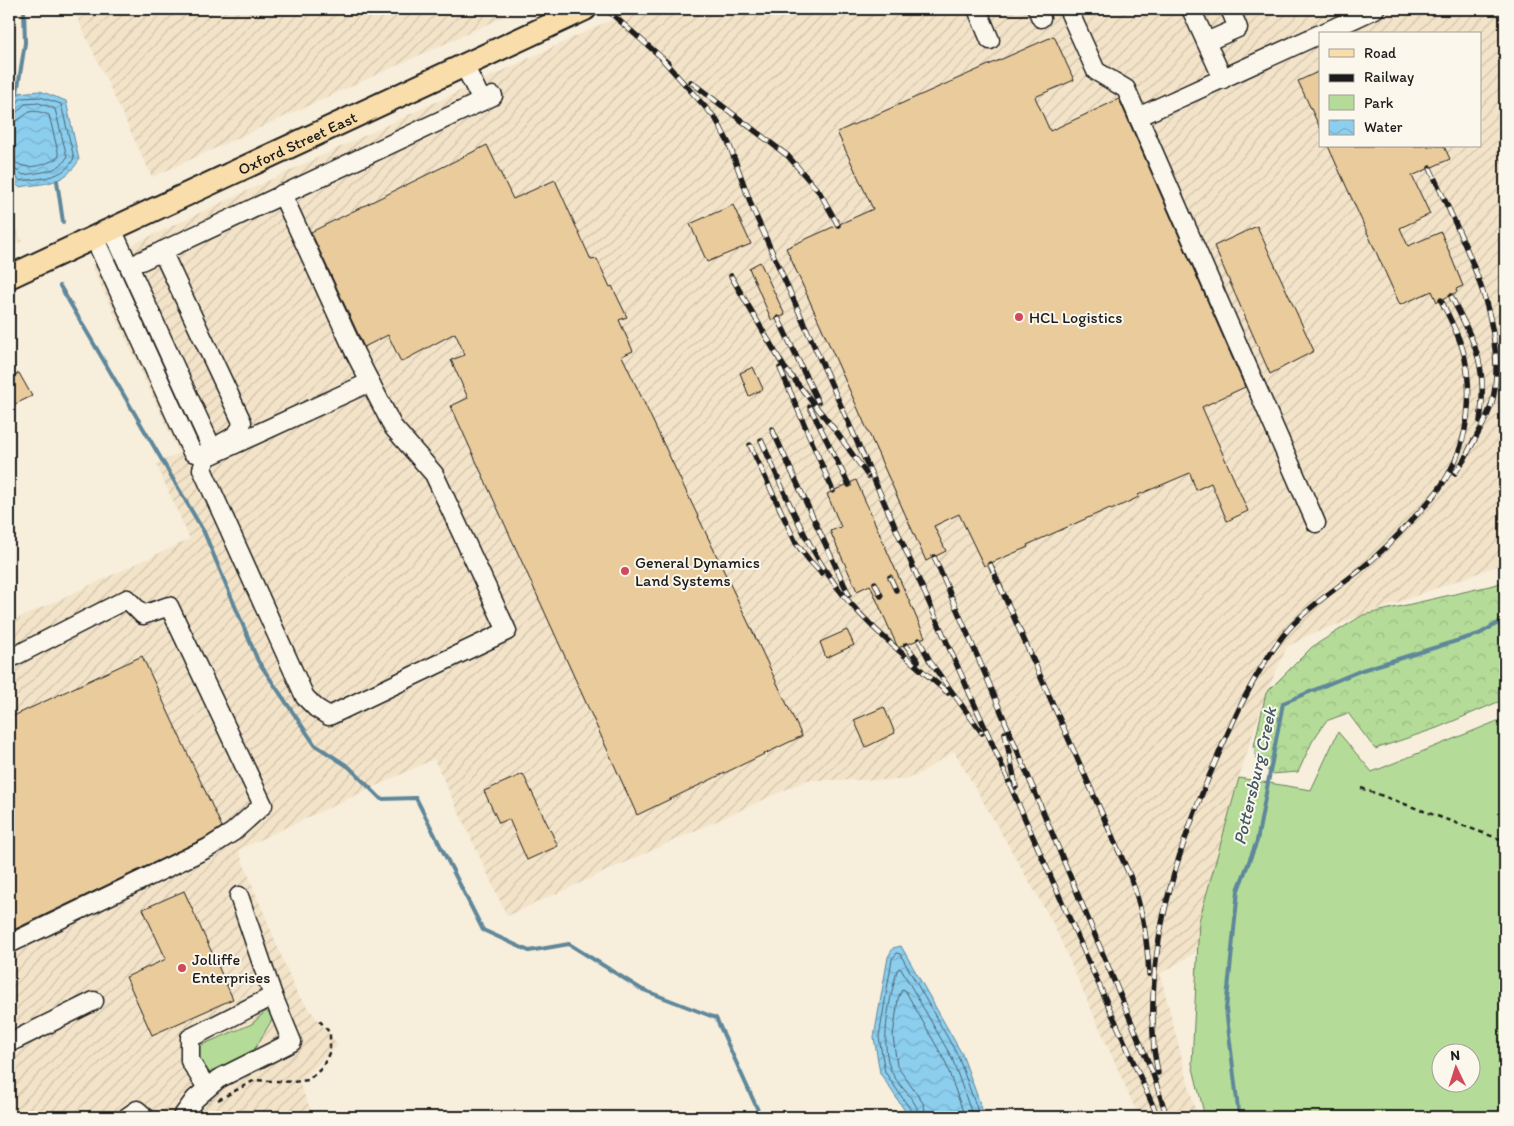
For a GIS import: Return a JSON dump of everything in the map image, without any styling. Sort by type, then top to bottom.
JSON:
[{"type":"main road","name":"Oxford Street East","points":[[9,277],[585,9]]},
{"type":"street","points":[[977,9],[990,40]]},
{"type":"street","points":[[1068,9],[1096,71],[1126,89],[1316,523]]},
{"type":"street","points":[[1191,9],[1223,79]]},
{"type":"street","points":[[1206,42],[1238,28],[1230,9]]},
{"type":"street","points":[[1325,32],[1375,9]]},
{"type":"street","points":[[1138,117],[1319,35]]},
{"type":"street","points":[[141,261],[487,98],[464,65]]},
{"type":"street","points":[[162,251],[242,422],[242,426],[236,435],[209,452],[202,469],[305,697],[316,708],[329,716],[507,631],[434,474],[393,427],[282,194]]},
{"type":"street","points":[[103,233],[192,452],[209,452],[370,382]]},
{"type":"street","points":[[9,659],[127,599],[143,615],[169,606],[263,805],[233,832],[208,848],[9,944]]},
{"type":"street","points":[[182,1117],[195,1099],[210,1095],[218,1079],[292,1042],[273,996],[238,896]]},
{"type":"street","points":[[210,1095],[190,1061],[190,1038],[273,996]]},
{"type":"street","points":[[9,1043],[94,1001]]},
{"type":"street","points":[[127,1117],[137,1110],[145,1117]]},
{"type":"path","points":[[1361,788],[1505,841]]},
{"type":"path","points":[[210,1095],[255,1080],[293,1082],[308,1080],[322,1068],[330,1051],[330,1033],[319,1020]]},
{"type":"shaded area","points":[[73,9],[521,9],[152,177]]},
{"type":"shaded area","points":[[634,9],[1505,9],[1505,563],[1309,635],[1287,647],[1266,693],[1239,778],[1199,920],[1198,951],[1160,974],[1197,1117],[1139,1117],[1053,923],[954,751],[916,776],[898,780],[807,780],[507,916],[434,759],[238,850],[297,994],[338,1045],[299,1083],[314,1117],[9,1117],[9,607],[15,620],[190,539],[156,464],[179,453],[91,264]]},
{"type":"shaded area","points":[[9,212],[22,241],[9,247]]},
{"type":"green space","points":[[1505,581],[1505,699],[1437,728],[1375,749],[1348,713],[1326,721],[1312,742],[1298,772],[1271,774],[1256,758],[1254,746],[1266,693],[1312,647],[1363,615]]},
{"type":"green space","points":[[1505,718],[1505,1117],[1205,1117],[1192,1064],[1199,921],[1239,778],[1311,790],[1338,732],[1372,772]]},
{"type":"green space","points":[[266,1011],[273,1018],[256,1047],[245,1058],[209,1075],[200,1062],[199,1046],[252,1024]]},
{"type":"water","points":[[40,91],[66,101],[79,160],[61,178],[46,183],[19,187],[9,178],[9,106],[17,93]]},
{"type":"water","points":[[901,946],[962,1054],[985,1117],[909,1117],[880,1073],[874,1037],[888,957],[893,948]]},
{"type":"building","name":"HCL Logistics","points":[[1054,36],[1074,80],[1035,97],[1050,131],[1119,99],[1245,387],[1202,407],[1248,511],[1227,521],[1211,483],[1196,490],[1190,473],[984,566],[959,514],[934,526],[946,551],[926,561],[786,248],[873,209],[837,132]]},
{"type":"building","points":[[1319,71],[1319,126],[1298,81]]},
{"type":"building","name":"General Dynamics Land Systems","points":[[487,145],[513,199],[555,180],[591,260],[597,259],[610,287],[612,286],[627,317],[619,320],[633,351],[622,356],[802,736],[637,815],[451,406],[468,398],[451,360],[465,355],[455,333],[401,362],[388,335],[364,347],[311,232]]},
{"type":"building","points":[[1329,148],[1445,148],[1450,159],[1412,176],[1430,214],[1400,228],[1408,246],[1441,232],[1463,286],[1456,289],[1457,292],[1437,302],[1432,291],[1400,305]]},
{"type":"building","points":[[733,205],[751,244],[707,262],[690,224]]},
{"type":"building","points":[[1257,226],[1314,351],[1270,374],[1214,246]]},
{"type":"building","points":[[760,262],[785,315],[772,321],[749,268]]},
{"type":"building","points":[[753,367],[763,389],[749,396],[740,373]]},
{"type":"building","points":[[19,373],[32,396],[9,407],[9,378]]},
{"type":"building","points":[[856,480],[925,637],[898,648],[870,585],[857,591],[830,531],[841,527],[827,494]]},
{"type":"building","points":[[847,630],[854,645],[826,658],[820,642]]},
{"type":"building","points":[[142,656],[222,827],[203,839],[9,932],[9,718]]},
{"type":"building","points":[[884,707],[895,733],[866,747],[854,720]]},
{"type":"building","points":[[523,774],[558,846],[527,860],[509,819],[499,823],[484,791]]},
{"type":"building","name":"Jolliffe Enterprises","points":[[184,891],[233,999],[152,1035],[126,977],[166,959],[143,909]]},
{"type":"waterway","points":[[17,93],[25,43],[24,9]]},
{"type":"waterway","points":[[57,181],[63,222]]},
{"type":"waterway","points":[[60,286],[204,532],[258,661],[315,745],[349,767],[381,799],[416,798],[483,930],[529,951],[569,944],[641,989],[716,1018],[761,1117]]},
{"type":"waterway","name":"Pottersburg Creek","points":[[1239,1117],[1226,1009],[1238,890],[1257,841],[1283,703],[1362,670],[1479,634],[1505,619]]},
{"type":"railway","points":[[606,9],[668,63]]},
{"type":"railway","points":[[662,59],[716,119],[729,144],[752,207],[1012,788]]},
{"type":"railway","points":[[691,82],[788,156],[820,193],[838,225]]},
{"type":"railway","points":[[1430,168],[1479,280],[1494,340],[1496,370],[1493,399],[1487,417],[1471,447]]},
{"type":"railway","points":[[731,276],[784,367],[835,430],[868,476]]},
{"type":"railway","points":[[1451,296],[1478,356],[1482,385],[1480,421]]},
{"type":"railway","points":[[1153,1023],[1153,989],[1157,955],[1170,887],[1191,821],[1217,758],[1254,680],[1272,651],[1291,627],[1310,609],[1380,553],[1425,506],[1444,482],[1461,446],[1467,416],[1467,369],[1462,347],[1441,300]]},
{"type":"railway","points":[[778,318],[818,402]]},
{"type":"railway","points":[[780,368],[833,491]]},
{"type":"railway","points":[[810,407],[849,485]]},
{"type":"railway","points":[[772,429],[849,595]]},
{"type":"railway","points":[[761,440],[808,541],[839,590],[883,637],[948,693]]},
{"type":"railway","points":[[1455,473],[1474,440]]},
{"type":"railway","points":[[750,445],[796,543],[821,573]]},
{"type":"railway","points":[[934,557],[1152,1071],[1167,1117]]},
{"type":"railway","points":[[990,564],[1130,876],[1144,924],[1149,974]]},
{"type":"railway","points":[[890,577],[896,590]]},
{"type":"railway","points":[[875,583],[881,596]]},
{"type":"railway","points":[[919,640],[931,663],[982,733]]},
{"type":"railway","points":[[906,645],[918,661]]},
{"type":"railway","points":[[1005,733],[1016,787]]},
{"type":"railway","points":[[1009,783],[1158,1117]]},
{"type":"railway","points":[[1152,1016],[1154,1050],[1158,1073]]},
{"type":"place","name":"HCL Logistics","points":[[1019,317]]},
{"type":"place","name":"General Dynamics Land Systems","points":[[625,571]]},
{"type":"place","name":"Jolliffe Enterprises","points":[[182,968]]}]
